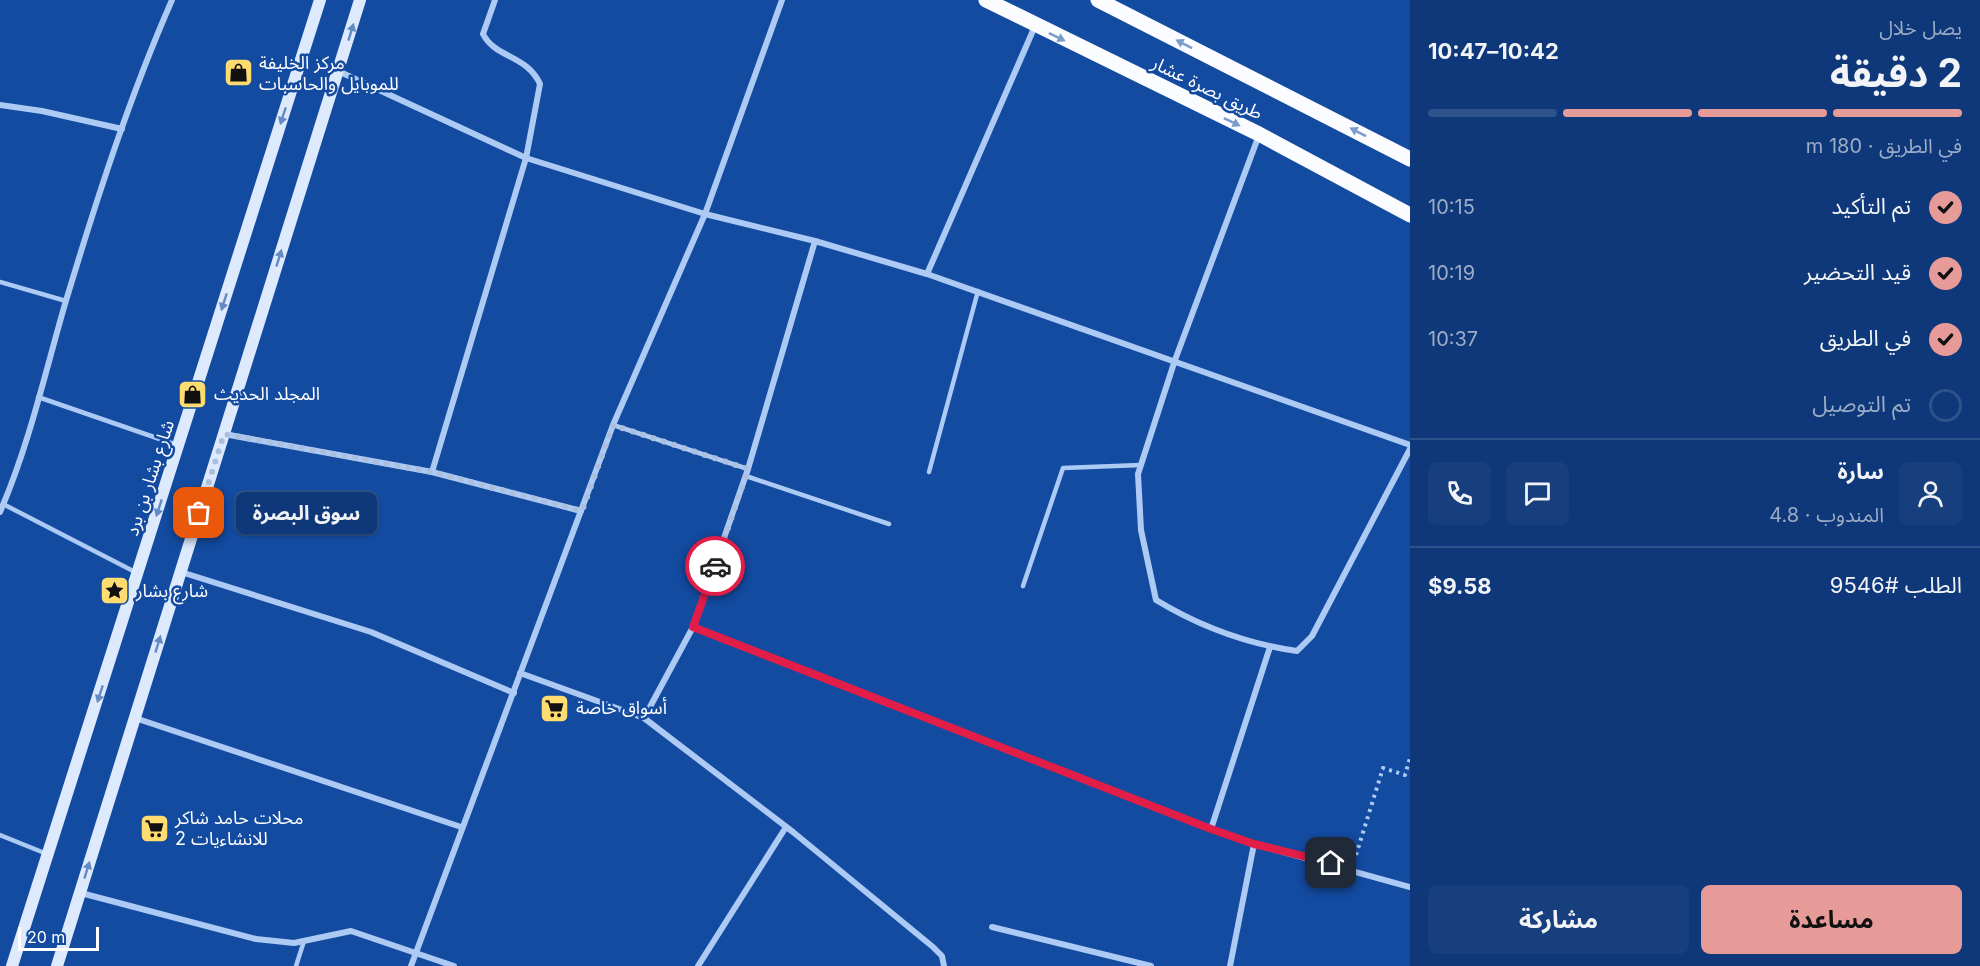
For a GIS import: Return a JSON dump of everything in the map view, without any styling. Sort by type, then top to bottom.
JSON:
[{"type":"main road","name":"شارع بشار بن برد","points":[[12,966],[320,0]]},
{"type":"main road","points":[[57,966],[360,0]]},
{"type":"main road","name":"طريق بصرة عشار","points":[[986,0],[1259,134],[1410,215]]},
{"type":"main road","points":[[1098,0],[1410,159]]},
{"type":"street","points":[[0,512],[14,479],[66,301],[140,72],[172,0]]},
{"type":"street","points":[[432,472],[526,158],[540,84],[536,73],[524,62],[488,44],[483,34],[495,0]]},
{"type":"street","points":[[411,966],[613,425],[705,214],[782,0]]},
{"type":"street","points":[[927,274],[1035,26]]},
{"type":"street","points":[[338,71],[526,158],[705,214],[815,241],[927,274],[1175,360],[1410,447],[1312,636],[1298,651],[1270,647],[1187,619],[1156,600],[1141,530],[1138,474],[1175,360],[1259,134]]},
{"type":"street","points":[[0,105],[42,111],[122,129]]},
{"type":"street","points":[[644,718],[693,627],[747,472],[815,241]]},
{"type":"street","points":[[224,434],[432,472],[582,511]]},
{"type":"street","points":[[181,572],[371,632],[514,693]]},
{"type":"street","points":[[693,627],[1211,829],[1254,844],[1352,869],[1410,887]]},
{"type":"street","points":[[1211,829],[1270,647]]},
{"type":"street","points":[[520,673],[644,718],[786,827],[933,947],[942,956],[944,966]]},
{"type":"street","points":[[135,718],[461,827]]},
{"type":"street","points":[[698,966],[786,827]]},
{"type":"street","points":[[1230,966],[1254,844]]},
{"type":"street","points":[[80,892],[256,939],[294,943],[351,931],[454,966]]},
{"type":"street","points":[[992,927],[1151,966]]},
{"type":"lane","points":[[0,282],[66,301]]},
{"type":"lane","points":[[929,471],[978,291]]},
{"type":"lane","points":[[38,397],[179,446]]},
{"type":"lane","points":[[613,425],[889,524]]},
{"type":"lane","points":[[1023,586],[1063,468],[1141,465]]},
{"type":"lane","points":[[3,504],[138,573]]},
{"type":"lane","points":[[0,834],[47,855]]},
{"type":"lane","points":[[296,966],[304,941]]},
{"type":"path","points":[[1352,869],[1383,768],[1405,775],[1410,758]]},
{"type":"way so far","points":[[199,513],[224,434],[432,472],[582,511],[613,425],[748,469],[715,566]]},
{"type":"place","name":"مركز الخليفة للموبايل والحاسبات","points":[[238,73]]},
{"type":"place","name":"المجلد الحديث","points":[[193,394]]},
{"type":"place","name":"سوق البصرة","points":[[199,513]]},
{"type":"place","name":"شارع بشار","points":[[115,591]]},
{"type":"place","name":"أسواق خاصة","points":[[555,708]]},
{"type":"place","name":"محلات حامد شاكر للانشاءيات 2","points":[[154,828]]},
{"type":"route","points":[[715,566],[693,627],[1211,829],[1254,844],[1331,863]]}]
